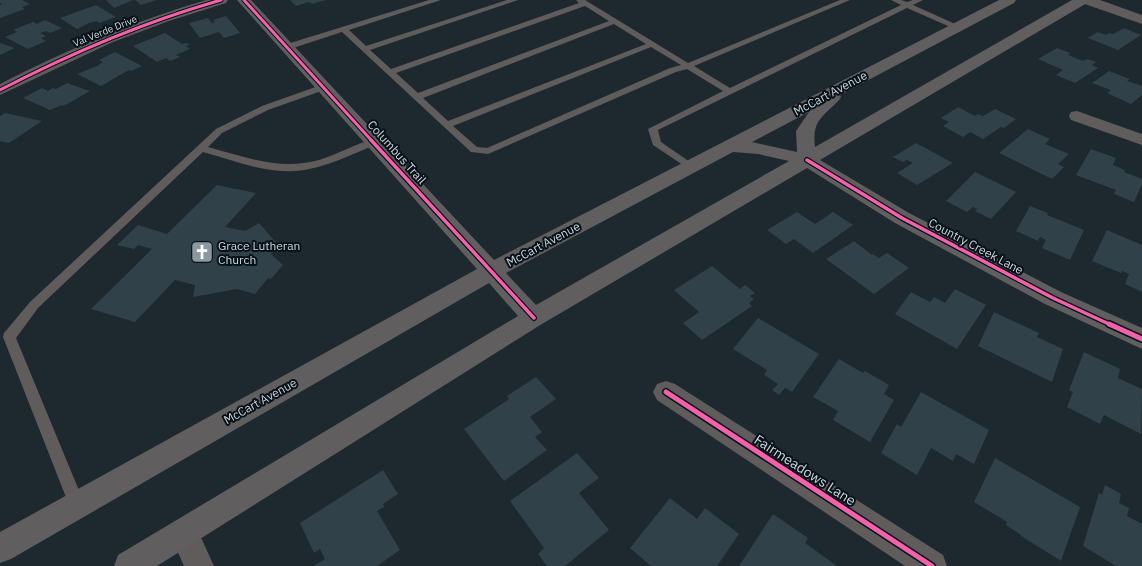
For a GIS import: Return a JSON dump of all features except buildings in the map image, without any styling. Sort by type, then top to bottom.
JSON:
[{"type":"main road","name":"Columbus Trail","points":[[244,0],[534,318]]},
{"type":"main road","name":"McCart Avenue","points":[[0,548],[491,271],[689,166],[1009,0]]},
{"type":"main road","points":[[129,566],[534,318],[1082,0]]},
{"type":"main road","points":[[807,160],[805,132],[813,119],[845,85]]},
{"type":"main road","name":"Country Creek Lane","points":[[728,146],[758,148],[807,160],[902,218],[1053,298],[1142,338]]},
{"type":"street","name":"Val Verde Drive","points":[[0,90],[73,53],[131,29],[179,11],[221,0]]},
{"type":"street","points":[[1087,0],[1142,20]]},
{"type":"street","points":[[1077,116],[1142,140]]},
{"type":"street","name":"Fairmeadows Lane","points":[[666,392],[932,566]]},
{"type":"street","points":[[184,532],[199,566]]},
{"type":"lane","points":[[287,47],[437,0]]},
{"type":"lane","points":[[365,49],[514,0]]},
{"type":"lane","points":[[343,29],[474,150],[488,151],[673,70],[688,66],[846,0]]},
{"type":"lane","points":[[895,0],[958,27]]},
{"type":"lane","points":[[689,166],[656,143],[653,129],[919,0]]},
{"type":"lane","points":[[390,72],[583,2],[730,92]]},
{"type":"lane","points":[[416,97],[615,21]]},
{"type":"lane","points":[[447,125],[652,44]]},
{"type":"lane","points":[[76,505],[9,337],[34,305],[219,131],[265,108],[324,87]]},
{"type":"lane","points":[[200,148],[272,167],[297,168],[332,159],[374,142]]},
{"type":"cycle path","points":[[0,90],[81,50],[108,39],[192,8],[221,0]]},
{"type":"cycle path","points":[[244,0],[534,318]]},
{"type":"cycle path","points":[[807,160],[902,218],[1053,298],[1142,339]]},
{"type":"cycle path","points":[[666,392],[932,566]]},
{"type":"place","name":"Grace Lutheran Church","points":[[202,252]]}]
